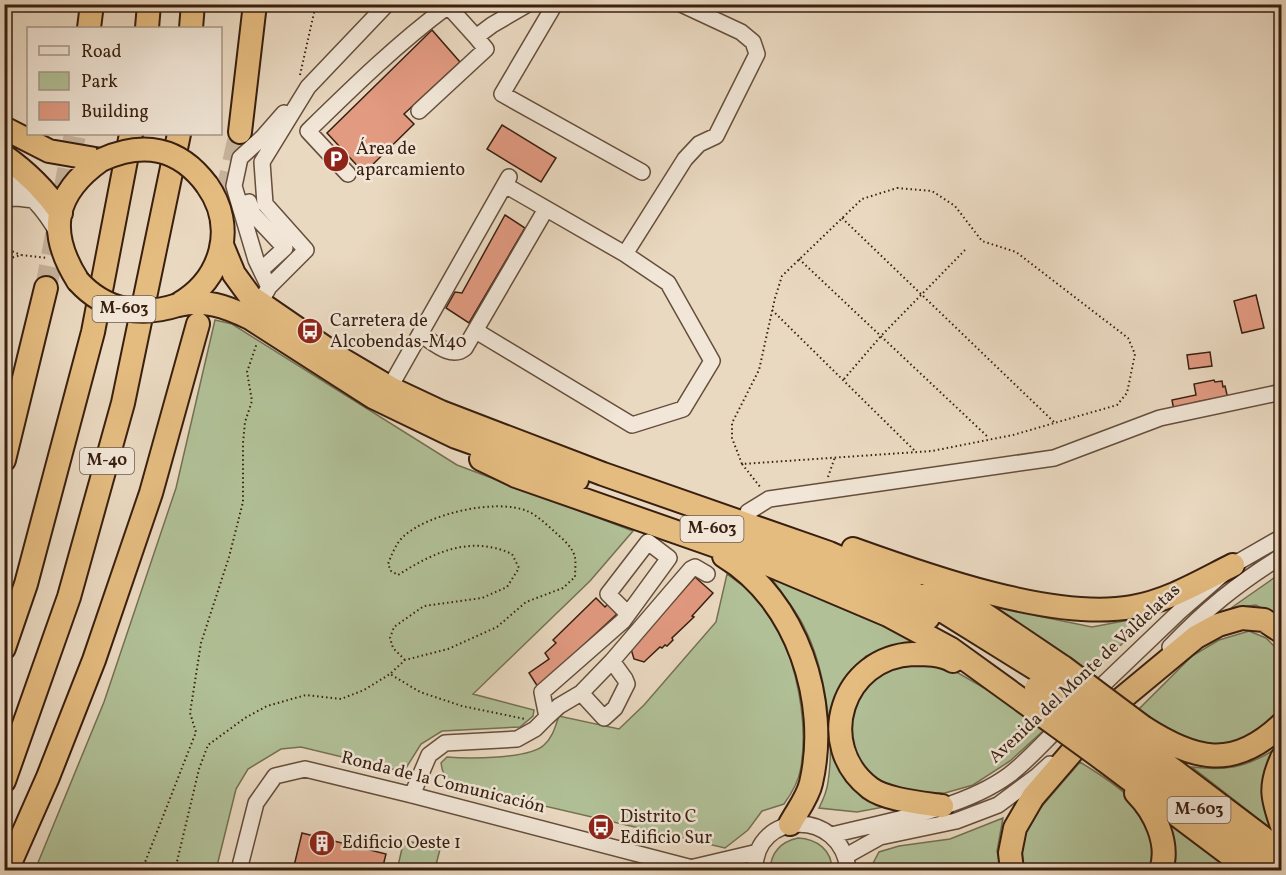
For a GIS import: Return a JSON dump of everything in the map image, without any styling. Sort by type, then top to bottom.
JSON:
[{"type":"highway","points":[[89,27],[92,4]]},
{"type":"highway","points":[[147,27],[149,4]]},
{"type":"highway","points":[[191,27],[194,4]]},
{"type":"highway","points":[[240,132],[255,4]]},
{"type":"highway","name":"M-603","points":[[4,128],[50,151],[101,160]]},
{"type":"highway","name":"M-40","points":[[4,648],[26,584],[93,332],[131,135]]},
{"type":"highway","name":"M-40","points":[[4,781],[69,597],[123,403],[179,135]]},
{"type":"highway","name":"M-603","points":[[178,305],[200,289],[208,279],[217,264],[222,245],[219,210],[207,185],[185,163],[168,153],[150,149],[133,149],[101,160],[74,183],[66,197],[61,213],[60,237],[69,267],[78,281],[98,300],[128,310],[147,312],[193,302],[208,302],[235,310],[338,376],[441,412],[603,474],[828,553],[901,585],[1281,852]]},
{"type":"highway","points":[[4,156],[33,178],[61,213]]},
{"type":"highway","name":"M-603","points":[[222,245],[234,274],[250,296],[265,294],[282,320],[343,360],[382,392],[456,437],[819,567],[896,600],[1043,683]]},
{"type":"highway","points":[[4,459],[46,288]]},
{"type":"highway","points":[[7,870],[48,777],[94,660],[151,493],[198,324]]},
{"type":"highway","points":[[382,392],[420,430],[516,476],[699,542],[765,563],[888,615],[951,649],[1043,683]]},
{"type":"highway","points":[[603,474],[748,512],[879,558],[983,591],[1036,603],[1092,610],[1133,607],[1179,592],[1233,565]]},
{"type":"highway","points":[[699,542],[741,567],[768,595],[794,636],[811,686],[817,738],[811,785],[790,824]]},
{"type":"highway","points":[[879,558],[968,603],[1043,683],[1124,743],[1250,870]]},
{"type":"highway","points":[[1012,870],[1010,853],[1015,828],[1033,797],[1108,710],[1196,637],[1218,625],[1242,618],[1264,620],[1281,632]]},
{"type":"highway","points":[[942,806],[902,800],[871,789],[849,765],[840,735],[842,708],[854,682],[873,665],[899,654],[927,654],[1043,683]]},
{"type":"highway","points":[[1124,743],[1163,740],[1190,753],[1216,757],[1239,752],[1260,742],[1281,724]]},
{"type":"highway","points":[[1124,743],[1145,803],[1160,831],[1164,862],[1161,870]]},
{"type":"highway","name":"M-603","points":[[1124,743],[1279,870]]},
{"type":"highway","points":[[1281,758],[1274,774],[1272,800],[1281,826]]},
{"type":"highway","points":[[20,870],[48,777]]},
{"type":"street","points":[[265,294],[261,270],[234,186],[240,158],[263,137],[304,82],[387,4]]},
{"type":"street","points":[[476,37],[528,4]]},
{"type":"street","points":[[533,4],[553,9],[502,94],[642,172]]},
{"type":"street","points":[[625,254],[684,159],[699,144],[716,136],[757,54],[753,42],[741,32],[681,4]]},
{"type":"street","points":[[348,174],[308,130],[416,29],[448,6],[486,49],[419,111]]},
{"type":"street","points":[[265,294],[306,250],[265,204],[262,162],[304,82]]},
{"type":"street","points":[[4,176],[35,200],[45,211],[60,237]]},
{"type":"street","points":[[382,392],[420,334],[507,181],[546,209],[625,254],[668,283],[712,361],[683,409],[632,425],[476,331]]},
{"type":"street","points":[[4,200],[17,198],[35,200]]},
{"type":"street","points":[[240,204],[249,202],[252,214],[285,248],[261,270]]},
{"type":"street","points":[[420,334],[452,353],[459,353],[465,348],[546,209]]},
{"type":"street","points":[[748,512],[769,499],[1054,458],[1160,418],[1281,392]]},
{"type":"street","name":"Avenida del Monte de Valdelatas","points":[[832,835],[942,806],[976,794],[1010,774],[1180,611],[1233,565],[1281,537]]},
{"type":"street","points":[[545,720],[542,692],[623,621],[669,558],[648,542],[608,594],[628,614]]},
{"type":"street","name":"Avenida del Monte de Valdelatas","points":[[847,863],[879,837],[956,821],[998,805],[1037,776],[1108,710],[1201,615],[1246,578],[1281,556]]},
{"type":"street","points":[[412,795],[429,755],[445,743],[517,739],[535,729],[559,706],[581,693],[692,569],[695,567],[707,574]]},
{"type":"street","points":[[581,693],[601,716],[606,717],[611,713],[627,684],[612,661]]},
{"type":"street","name":"Ronda de la Comunicación","points":[[239,870],[256,803],[275,776],[305,769],[695,869]]},
{"type":"street","points":[[755,870],[758,852],[766,839],[790,824],[816,826],[832,835],[840,844],[847,863]]},
{"type":"street","points":[[695,869],[758,852]]},
{"type":"path","points":[[304,82],[304,65],[316,4]]},
{"type":"path","points":[[742,464],[933,451],[990,439],[1117,405],[1128,393],[1135,354],[1128,338],[1016,252],[981,241],[956,206],[932,191],[897,188],[862,199],[782,276],[759,370],[732,423],[732,438],[742,464],[769,499]]},
{"type":"path","points":[[842,218],[1055,422]]},
{"type":"path","points":[[4,248],[21,255],[48,258]]},
{"type":"path","points":[[843,380],[881,336],[965,250]]},
{"type":"path","points":[[4,260],[21,255]]},
{"type":"path","points":[[800,259],[990,439]]},
{"type":"path","points":[[772,310],[916,452]]},
{"type":"path","points":[[142,870],[196,732],[190,713],[201,643],[243,502],[243,443],[245,422],[252,401],[247,372],[259,338]]},
{"type":"path","points":[[822,492],[835,457]]},
{"type":"path","points":[[175,870],[199,769],[208,745],[245,718],[267,706],[306,695],[341,699],[364,690],[390,674],[405,660],[448,649],[497,627],[526,602],[563,588],[575,577],[575,556],[564,540],[526,510],[501,507],[474,508],[446,514],[424,523],[403,537],[392,553],[388,564],[391,571],[398,575],[429,556],[456,547],[477,545],[497,547],[512,554],[519,568],[507,587],[482,598],[424,606],[394,627],[390,638],[393,648],[405,660]]},
{"type":"path","points":[[390,674],[420,692],[462,706],[545,720]]},
{"type":"green space","points":[[215,320],[232,324],[457,465],[633,531],[590,581],[473,694],[534,710],[533,716],[520,727],[442,731],[421,744],[406,768],[396,770],[301,747],[281,749],[248,769],[236,789],[216,870],[35,870],[104,702],[176,488]]},
{"type":"green space","points":[[1281,573],[1281,620],[1256,605],[1231,608]]},
{"type":"green space","points":[[727,574],[756,597],[769,613],[780,633],[789,654],[800,701],[803,746],[799,777],[784,804],[762,811],[748,830],[725,848],[448,782],[441,763],[447,757],[498,757],[537,750],[550,739],[559,716],[619,729],[644,705],[716,622]]},
{"type":"green space","points":[[772,579],[836,603],[922,643],[889,646],[866,656],[846,678],[833,703],[830,722],[863,796],[884,807],[857,812],[819,808],[827,789],[830,765],[829,725],[823,683],[805,629],[794,609]]},
{"type":"green space","points":[[980,599],[1038,616],[1092,627],[1156,615],[1089,672]]},
{"type":"green space","points":[[1249,631],[1266,638],[1281,653],[1282,708],[1279,714],[1250,737],[1227,746],[1200,744],[1174,733],[1139,709],[1192,656],[1219,640]]},
{"type":"green space","points":[[901,663],[941,663],[998,696],[1043,731],[1010,761],[973,785],[945,793],[913,793],[882,784],[858,761],[850,733],[852,706],[870,678]]},
{"type":"green space","points":[[1274,750],[1265,777],[1274,831],[1192,767],[1215,769],[1234,767],[1254,761]]},
{"type":"green space","points":[[1080,762],[1123,792],[1141,811],[1153,837],[1153,870],[1023,870],[1022,840],[1036,813]]},
{"type":"green space","points":[[1166,815],[1230,870],[1170,870]]},
{"type":"green space","points":[[1003,818],[997,851],[1001,870],[870,869],[879,852],[899,846],[950,839]]},
{"type":"green space","points":[[798,838],[817,843],[822,847],[829,857],[832,870],[770,870],[772,858],[781,845]]},
{"type":"green space","points":[[404,840],[440,849],[435,869],[439,870],[397,870]]},
{"type":"building","points":[[432,30],[460,62],[404,114],[414,124],[364,173],[327,133]]},
{"type":"building","points":[[502,125],[556,158],[541,182],[487,149]]},
{"type":"building","points":[[505,215],[525,228],[469,323],[446,308],[455,292],[462,293]]},
{"type":"building","points":[[1256,295],[1264,328],[1242,333],[1234,301]]},
{"type":"building","points":[[1210,352],[1212,366],[1189,369],[1187,355]]},
{"type":"building","points":[[1214,380],[1215,382],[1222,381],[1228,399],[1218,401],[1217,398],[1196,402],[1197,407],[1174,411],[1172,400],[1196,395],[1194,384]]},
{"type":"building","points":[[695,577],[713,593],[667,646],[660,647],[644,662],[634,659],[631,649]]},
{"type":"building","points":[[596,598],[605,607],[608,604],[617,614],[538,687],[529,673],[549,659],[545,653],[556,643],[553,640]]},
{"type":"building","name":"Edificio Oeste 1","points":[[302,833],[386,854],[382,870],[293,870]]},
{"type":"tunnel","points":[[219,226],[240,132]]},
{"type":"tunnel","points":[[46,288],[75,135]]},
{"type":"place","name":"Área de aparcamiento","points":[[336,159]]},
{"type":"place","name":"Carretera de Alcobendas-M40","points":[[310,331]]},
{"type":"place","name":"Distrito C Edificio Sur","points":[[601,827]]},
{"type":"place","name":"Edificio Oeste 1","points":[[322,843]]}]
